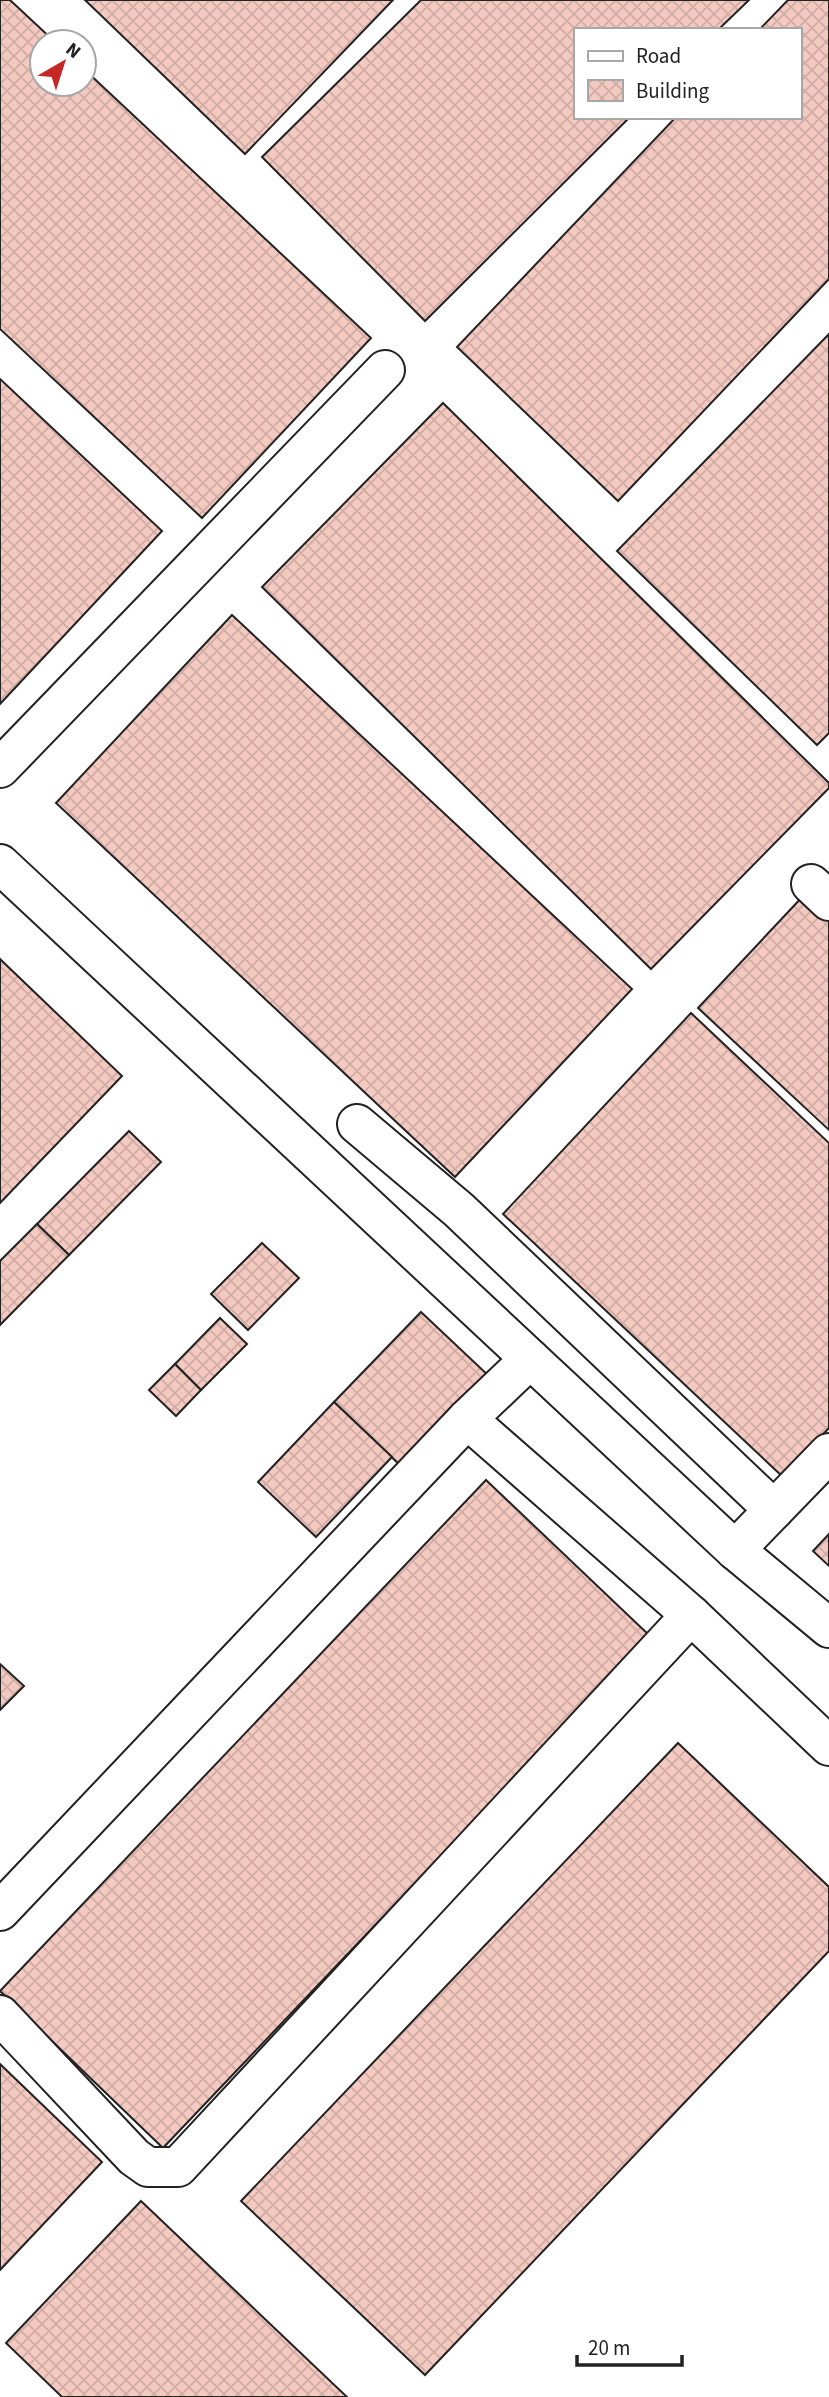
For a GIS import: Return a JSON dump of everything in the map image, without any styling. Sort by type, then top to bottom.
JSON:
[{"type":"lane","points":[[0,768],[385,370]]},
{"type":"lane","points":[[0,864],[735,1550],[829,1628]]},
{"type":"lane","points":[[357,1124],[459,1210],[774,1510]]},
{"type":"lane","points":[[0,1911],[467,1419],[530,1359]]},
{"type":"lane","points":[[467,1419],[691,1615],[829,1746]]},
{"type":"lane","points":[[735,1550],[829,1453]]},
{"type":"lane","points":[[0,2015],[134,2157],[148,2167],[178,2167],[691,1615]]},
{"type":"building","points":[[0,0],[10,0],[40,28],[28,28],[28,98],[98,98],[98,82],[371,338],[202,518],[0,329]]},
{"type":"building","points":[[85,0],[393,0],[245,154]]},
{"type":"building","points":[[421,0],[749,0],[720,28],[574,28],[574,119],[628,119],[425,321],[262,157]]},
{"type":"building","points":[[788,0],[829,0],[829,279],[618,501],[457,347],[674,119],[801,119],[801,28],[761,28]]},
{"type":"building","points":[[829,334],[829,733],[817,745],[617,551]]},
{"type":"building","points":[[0,379],[162,531],[0,704]]},
{"type":"building","points":[[443,403],[829,783],[829,788],[651,969],[262,587]]},
{"type":"building","points":[[232,615],[632,989],[455,1177],[56,803]]},
{"type":"building","points":[[805,894],[829,917],[829,1130],[698,1008]]},
{"type":"building","points":[[0,959],[122,1076],[0,1203]]},
{"type":"building","points":[[691,1013],[829,1143],[829,1428],[783,1477],[503,1214]]},
{"type":"building","points":[[129,1131],[161,1162],[69,1255],[37,1224]]},
{"type":"building","points":[[37,1224],[69,1255],[0,1325],[0,1261]]},
{"type":"building","points":[[262,1243],[299,1278],[248,1330],[211,1294]]},
{"type":"building","points":[[421,1312],[491,1378],[404,1469],[334,1402]]},
{"type":"building","points":[[220,1318],[247,1344],[201,1390],[175,1364]]},
{"type":"building","points":[[175,1364],[201,1390],[176,1416],[149,1390]]},
{"type":"building","points":[[334,1402],[392,1457],[316,1537],[258,1482]]},
{"type":"building","points":[[486,1480],[650,1636],[163,2148],[0,1991]]},
{"type":"building","points":[[829,1534],[829,1566],[813,1551]]},
{"type":"building","points":[[0,1664],[24,1686],[0,1710]]},
{"type":"building","points":[[678,1743],[829,1887],[829,1951],[425,2375],[241,2201]]},
{"type":"building","points":[[0,2064],[102,2162],[0,2270]]},
{"type":"building","points":[[141,2201],[347,2397],[62,2397],[6,2343]]}]
